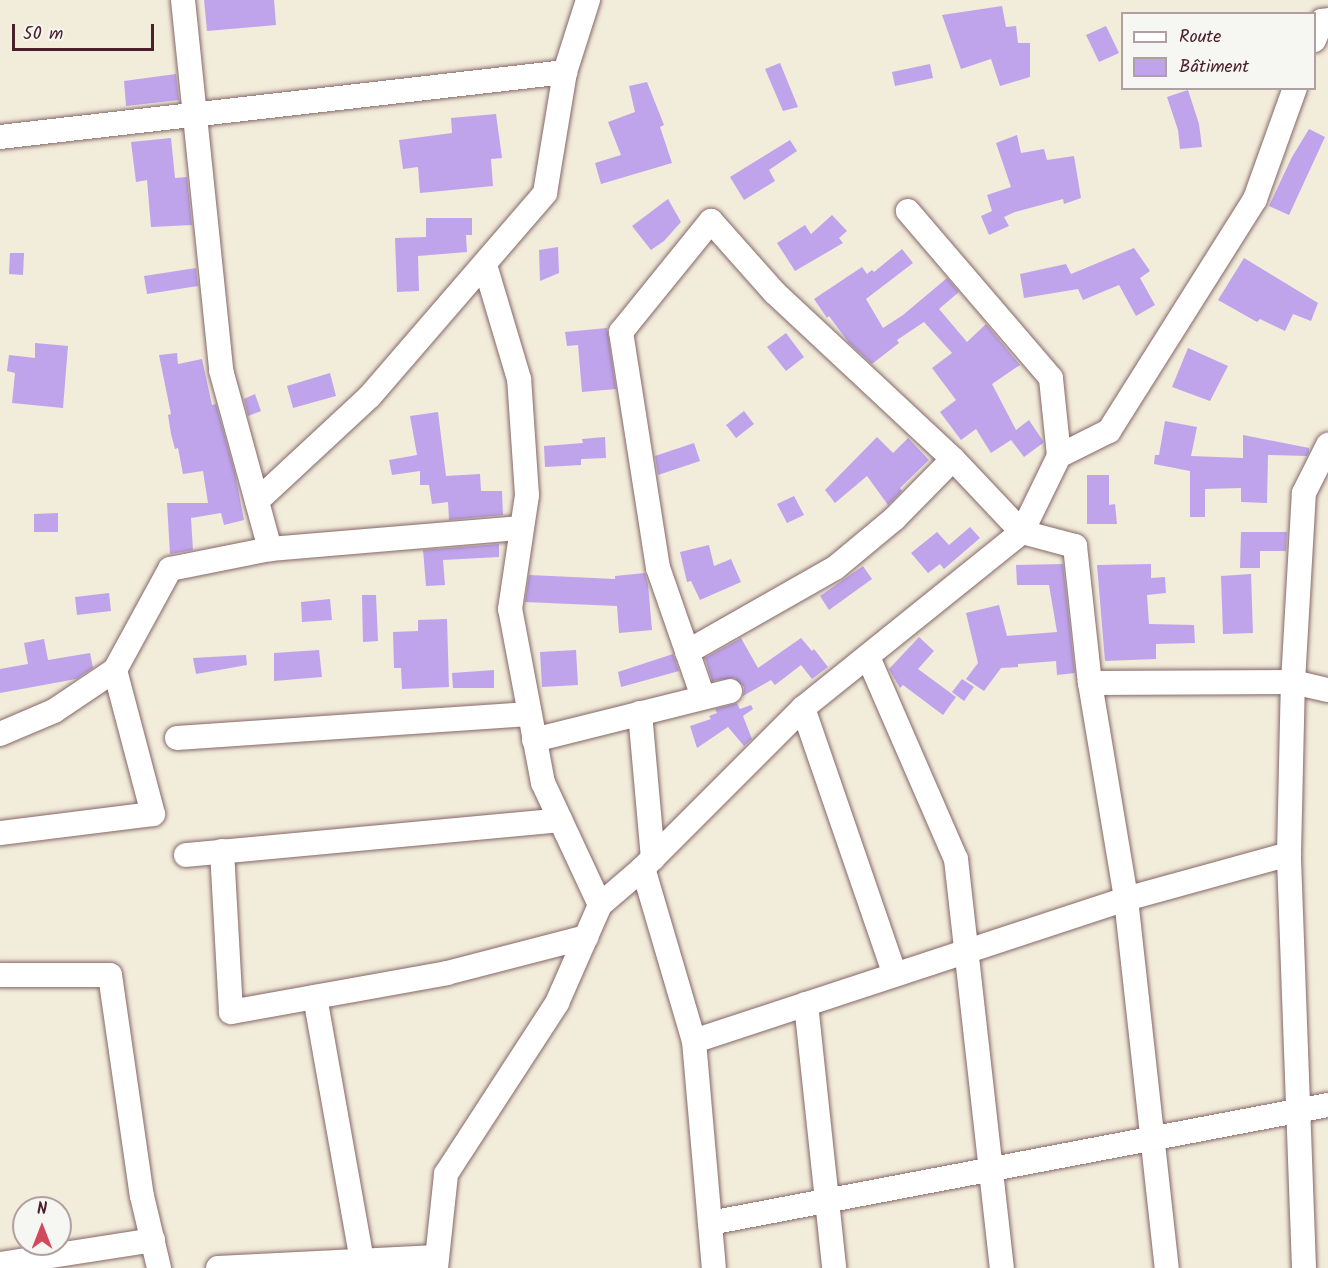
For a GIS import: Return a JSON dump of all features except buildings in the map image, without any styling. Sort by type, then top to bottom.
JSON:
[{"type":"street","points":[[183,0],[220,370],[270,549]]},
{"type":"street","points":[[257,501],[370,396],[545,194],[565,72],[588,0]]},
{"type":"street","points":[[1316,35],[1322,21],[1328,20]]},
{"type":"street","points":[[0,137],[565,72]]},
{"type":"street","points":[[1059,456],[1109,431],[1255,199],[1294,90]]},
{"type":"street","points":[[218,1268],[362,1261],[437,1262],[446,1174],[557,1003],[600,905],[648,863],[803,708],[1022,532],[1059,456],[1051,378],[908,211]]},
{"type":"street","points":[[703,698],[658,568],[621,332],[711,221],[775,293],[953,459],[1022,532],[1075,546],[1090,683],[1126,899],[1167,1268]]},
{"type":"street","points":[[485,265],[519,379],[527,495],[510,609],[543,783],[600,905]]},
{"type":"street","points":[[1304,1268],[1289,854],[1293,682],[1304,493],[1328,445]]},
{"type":"street","points":[[687,652],[835,568],[894,519],[953,459]]},
{"type":"street","points":[[0,734],[54,711],[116,670],[170,569],[270,549],[521,528]]},
{"type":"street","points":[[868,657],[956,859],[1002,1268]]},
{"type":"street","points":[[0,833],[153,814],[116,670]]},
{"type":"street","points":[[1090,683],[1293,682],[1328,690]]},
{"type":"street","points":[[534,740],[730,691]]},
{"type":"street","points":[[803,708],[895,975]]},
{"type":"street","points":[[640,713],[648,863],[694,1041],[714,1268]]},
{"type":"street","points":[[177,738],[529,714]]},
{"type":"street","points":[[186,855],[560,820]]},
{"type":"street","points":[[222,851],[231,1012],[447,973],[586,937]]},
{"type":"street","points":[[694,1041],[1126,899],[1289,854]]},
{"type":"street","points":[[0,975],[110,975],[142,1196],[159,1268]]},
{"type":"street","points":[[315,997],[362,1261]]},
{"type":"street","points":[[806,1004],[834,1268]]},
{"type":"street","points":[[710,1223],[1328,1105]]},
{"type":"street","points":[[0,1264],[153,1240]]}]
